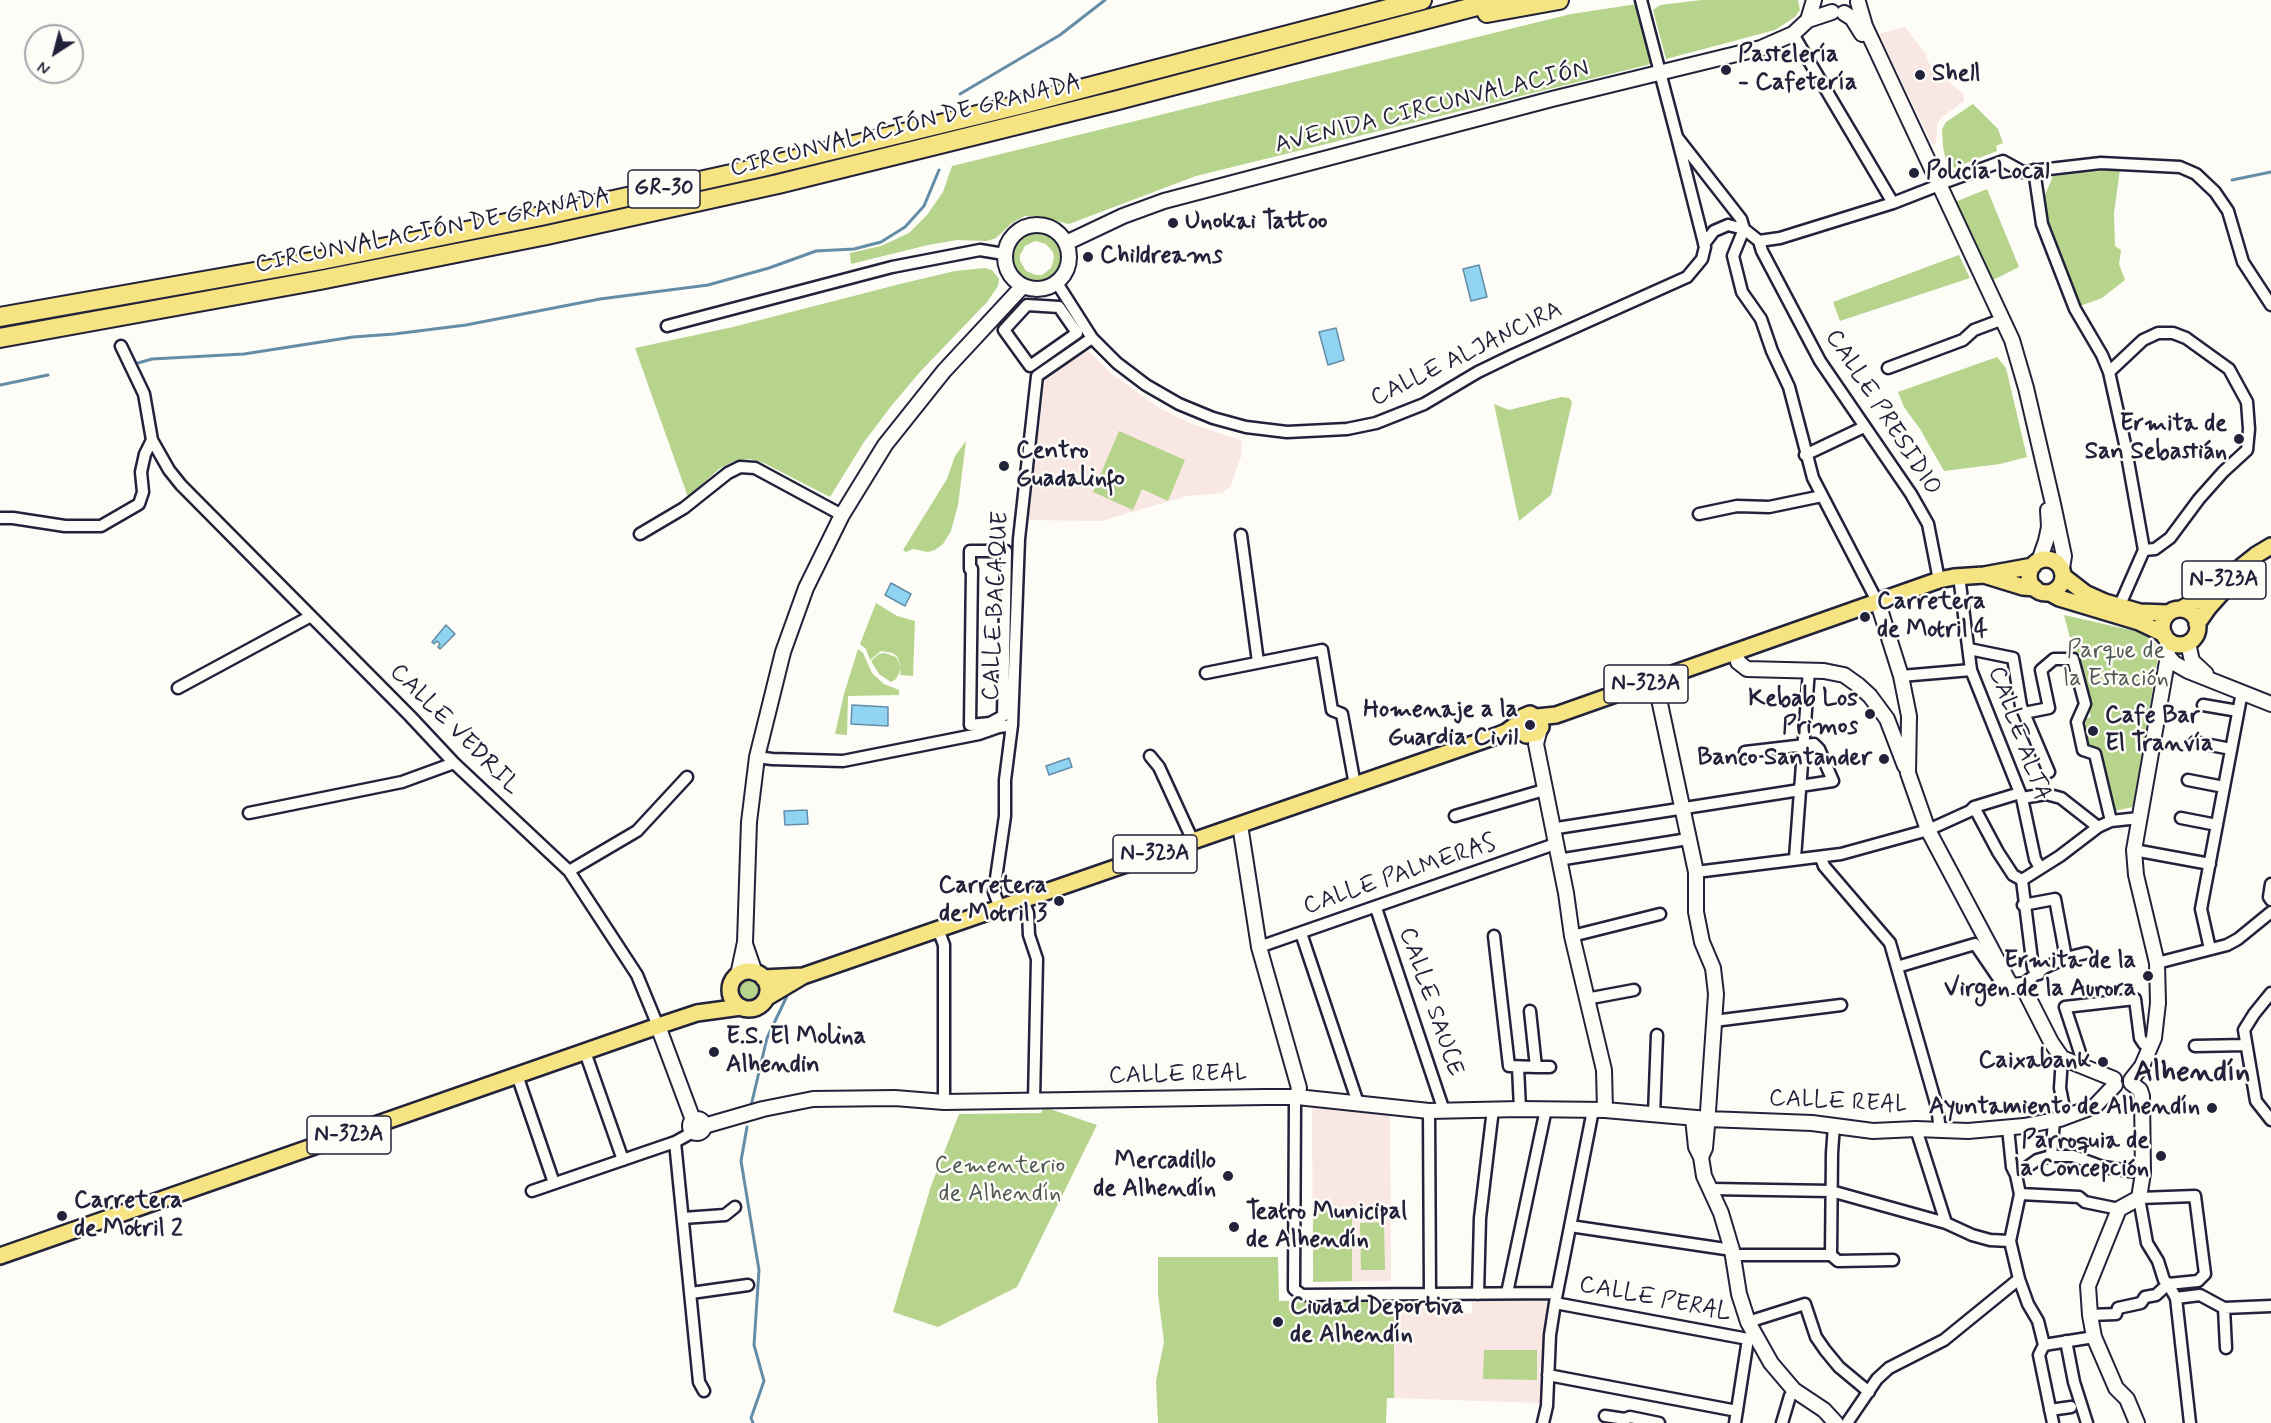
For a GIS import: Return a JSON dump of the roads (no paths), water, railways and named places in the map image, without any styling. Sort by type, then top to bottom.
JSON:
[{"type":"highway","name":"CIRCUNVALACIÓN DE GRANADA","points":[[0,317],[333,258],[542,216],[1026,103],[1422,0]]},
{"type":"highway","name":"CIRCUNVALACIÓN DE GRANADA","points":[[0,338],[320,280],[547,235],[778,184],[1140,94],[1500,0]]},
{"type":"highway","points":[[1455,12],[1489,13],[1559,0]]},
{"type":"main road","name":"N-323A","points":[[0,1256],[697,1013],[741,1007],[754,1008],[761,1005],[766,998],[803,976],[1506,732],[1532,730],[1556,715],[1736,652],[1875,597],[1939,580],[1984,575],[2052,560],[2085,593],[2119,607],[2140,612],[2175,611],[2202,597],[2256,555],[2269,548]]},
{"type":"main road","name":"N-323A","points":[[2197,624],[2220,594],[2269,548]]},
{"type":"main road","points":[[2036,563],[2030,573],[2030,580],[2043,591],[2060,586],[2063,572]]},
{"type":"main road","name":"N-323A","points":[[1984,575],[2139,621],[2165,637]]},
{"type":"main road","points":[[2175,611],[2191,613],[2197,624],[2197,633],[2188,642],[2179,645],[2165,637],[2162,624],[2175,611]]},
{"type":"main road","name":"N-323A","points":[[697,1013],[746,972],[759,975],[803,976]]},
{"type":"main road","points":[[759,975],[768,987],[766,998]]},
{"type":"main road","points":[[734,982],[733,999],[741,1007]]},
{"type":"street","points":[[1641,0],[1704,243]]},
{"type":"street","points":[[1808,20],[1814,0]]},
{"type":"street","points":[[1819,0],[1822,5],[1852,18],[1860,29],[2003,317],[2020,365],[2058,525],[2064,556],[2063,572]]},
{"type":"street","points":[[1859,1],[1865,26],[1998,321],[2015,367],[2047,505],[2049,526],[2046,541],[2036,563]]},
{"type":"street","name":"AVENIDA CIRCUNVALACIÓN","points":[[1066,243],[1123,216],[1174,198],[1552,99],[1761,48],[1793,34],[1808,20],[1838,12],[1859,1]]},
{"type":"street","points":[[1793,34],[1893,202]]},
{"type":"street","points":[[1677,136],[1741,219],[1744,229],[1734,251],[1736,273],[1743,292],[1761,319],[1772,351],[1789,387],[1805,455],[1813,478],[1875,597],[1901,676],[1909,716],[1908,773]]},
{"type":"street","points":[[1732,207],[1728,225],[1744,229],[1759,242],[1780,238],[1893,202],[2003,161],[2023,172],[2101,163],[2180,167],[2196,174],[2215,192],[2228,211],[2242,262],[2271,305]]},
{"type":"street","points":[[2034,170],[2042,224],[2076,309],[2109,372],[2125,444],[2144,550],[2119,607]]},
{"type":"street","points":[[1036,225],[1053,230],[1066,243],[1070,260],[1068,269],[1057,283],[1040,290],[1022,286],[1008,273],[1004,254],[1011,237],[1027,226],[1036,225]]},
{"type":"street","points":[[1698,225],[1714,231]]},
{"type":"street","name":"CALLE ALJANCIRA","points":[[1057,283],[1092,338],[1117,363],[1154,390],[1179,404],[1213,418],[1287,432],[1317,432],[1347,429],[1399,416],[1447,392],[1478,372],[1599,315],[1673,285],[1687,277],[1702,259],[1704,243],[1714,231],[1728,225]]},
{"type":"street","name":"CALLE PRESIDIO","points":[[1759,242],[1820,361],[1911,494],[1928,524],[1939,580]]},
{"type":"street","points":[[667,326],[892,267],[980,250],[1004,254]]},
{"type":"street","points":[[734,982],[745,942],[749,822],[757,757],[783,652],[796,612],[815,567],[842,515],[885,445],[944,371],[1022,286]]},
{"type":"street","points":[[1027,305],[1059,307],[1077,333],[1030,366],[1005,330],[1027,305]]},
{"type":"street","points":[[1888,368],[1963,340],[1974,330],[1998,321]]},
{"type":"street","points":[[2109,372],[2144,340],[2158,333],[2173,333],[2186,338],[2229,369],[2247,402],[2249,429],[2247,450],[2223,471],[2170,538],[2155,549],[2144,550]]},
{"type":"street","name":"CALLE BACAQUE","points":[[1000,908],[994,892],[1005,816],[1005,780],[1012,725],[1019,539],[1037,376],[1092,338]]},
{"type":"street","name":"CALLE VEDRIL","points":[[121,346],[144,393],[152,440],[169,470],[181,485],[410,716],[453,763],[568,871],[637,975],[658,1026]]},
{"type":"street","points":[[1805,455],[1864,427]]},
{"type":"street","points":[[0,519],[13,518],[65,526],[101,526],[109,522],[138,504],[143,492],[141,472],[145,454],[152,440]]},
{"type":"street","points":[[640,534],[684,508],[728,473],[740,467],[755,468],[842,515]]},
{"type":"street","points":[[1699,514],[1737,506],[1769,507],[1822,496]]},
{"type":"street","points":[[1241,535],[1258,662]]},
{"type":"street","points":[[970,551],[1006,551],[1003,716],[990,723],[970,725],[972,568],[969,569],[970,551]]},
{"type":"street","name":"CALLE ALTA","points":[[1959,576],[1971,670],[2021,795],[2035,859],[2040,868]]},
{"type":"street","points":[[178,688],[311,616]]},
{"type":"street","points":[[2148,1052],[2158,1003],[2157,963],[2136,875],[2134,850],[2168,656],[2165,637]]},
{"type":"street","points":[[2188,642],[2192,661],[2211,679]]},
{"type":"street","points":[[1969,649],[2013,658],[2024,713],[2049,772]]},
{"type":"street","points":[[1206,673],[1322,650],[1332,710],[1342,714],[1355,785]]},
{"type":"street","points":[[1736,652],[1738,662],[1747,669],[1809,670],[1844,675],[1870,696],[1887,718],[1928,830],[2017,986],[2033,1005],[2051,1042],[2062,1058],[2123,1080],[2140,1090],[2143,1173],[2139,1198],[2147,1244],[2158,1261],[2164,1280],[2176,1298],[2190,1423]]},
{"type":"street","points":[[2168,656],[2179,666],[2271,704]]},
{"type":"street","points":[[2024,713],[2049,708],[2041,670],[2054,659],[2073,659],[2085,704],[2077,722],[2083,750],[2095,754],[2111,821]]},
{"type":"street","points":[[1795,858],[1809,670]]},
{"type":"street","points":[[1901,676],[1971,670]]},
{"type":"street","points":[[1653,681],[1659,699],[1696,872],[1696,912],[1704,948],[1713,968],[1716,994],[1696,1148],[1701,1157],[1704,1176],[1721,1213],[1751,1337],[1735,1423]]},
{"type":"street","points":[[2210,949],[2201,909],[2242,692]]},
{"type":"street","points":[[2203,705],[2238,711]]},
{"type":"street","points":[[757,757],[843,761],[979,734],[1012,725]]},
{"type":"street","points":[[1532,730],[1566,893],[1572,936],[1604,1070],[1599,1110],[1570,1226],[1556,1298],[1550,1335],[1547,1406],[1543,1423]]},
{"type":"street","points":[[2195,742],[2231,749]]},
{"type":"street","points":[[1557,828],[1682,809],[1833,781],[1819,749],[1814,744],[1745,752]]},
{"type":"street","points":[[1150,756],[1159,767],[1193,841]]},
{"type":"street","points":[[249,813],[402,782],[453,763]]},
{"type":"street","points":[[568,871],[638,831],[687,777]]},
{"type":"street","points":[[2188,780],[2224,787]]},
{"type":"street","points":[[1455,816],[1544,790]]},
{"type":"street","points":[[1696,872],[1795,858],[1821,858],[1928,830],[1974,807],[2021,795],[2046,794],[2061,798],[2098,827]]},
{"type":"street","points":[[1974,807],[2013,875],[2022,880]]},
{"type":"street","points":[[2022,880],[2098,827],[2111,821],[2139,818]]},
{"type":"street","points":[[2181,818],[2217,825]]},
{"type":"street","points":[[1240,825],[1259,948],[1299,1088],[1297,1097]]},
{"type":"street","points":[[1564,859],[1688,839]]},
{"type":"street","name":"CALLE PALMERAS","points":[[1259,948],[1555,844]]},
{"type":"street","points":[[2134,850],[2210,864]]},
{"type":"street","points":[[1821,858],[1824,866],[1890,943],[1937,1107],[1940,1130]]},
{"type":"street","points":[[2022,880],[2023,905],[2033,968],[2039,974]]},
{"type":"street","points":[[2271,884],[2269,897],[2271,900]]},
{"type":"street","points":[[2023,905],[2055,899],[2066,958]]},
{"type":"street","points":[[1023,900],[1028,913],[1029,935],[1037,959],[1034,1100]]},
{"type":"street","name":"CALLE SAUCE","points":[[1376,908],[1444,1110]]},
{"type":"street","points":[[2157,963],[2227,945],[2238,939],[2271,912]]},
{"type":"street","points":[[1572,936],[1660,914]]},
{"type":"street","points":[[938,929],[944,945],[944,1102]]},
{"type":"street","points":[[1301,933],[1358,1102]]},
{"type":"street","points":[[1494,936],[1509,1066],[1550,1067]]},
{"type":"street","points":[[745,942],[759,975]]},
{"type":"street","points":[[1897,967],[1975,944],[2001,982],[2017,986],[2039,974],[2044,968],[2066,958],[2086,953]]},
{"type":"street","points":[[1586,999],[1634,990]]},
{"type":"street","points":[[2271,993],[2244,1030],[2256,1101],[2271,1120]]},
{"type":"street","points":[[2085,1068],[2065,1007],[2135,999],[2140,1038],[2148,1052]]},
{"type":"street","points":[[1714,1021],[1840,1005]]},
{"type":"street","points":[[1530,1011],[1536,1067]]},
{"type":"street","points":[[532,1191],[675,1142],[697,1126],[658,1026]]},
{"type":"street","points":[[1654,1115],[1657,1035]]},
{"type":"street","points":[[2195,1046],[2246,1045]]},
{"type":"street","points":[[585,1052],[623,1160]]},
{"type":"street","name":"CALLE REAL","points":[[697,1126],[813,1099],[895,1098],[944,1102],[1297,1097],[1429,1111],[1599,1110],[1700,1119],[1834,1125],[1873,1131],[1916,1129],[1968,1131],[2008,1128],[2060,1119],[2095,1106],[2142,1066],[2148,1052]]},
{"type":"street","points":[[2051,1156],[2060,1119],[2062,1058]]},
{"type":"street","points":[[1518,1066],[1520,1109]]},
{"type":"street","points":[[517,1075],[554,1183]]},
{"type":"street","name":"CALLE PERAL","points":[[1297,1097],[1295,1109],[1294,1288],[1302,1295],[1507,1293],[1556,1298],[1751,1337]]},
{"type":"street","points":[[1478,1294],[1480,1218],[1493,1109]]},
{"type":"street","points":[[1507,1293],[1546,1109]]},
{"type":"street","points":[[1429,1111],[1430,1294]]},
{"type":"street","points":[[1831,1255],[1834,1125]]},
{"type":"street","points":[[2008,1128],[2012,1167],[2020,1194],[2010,1241],[2019,1280],[2028,1304],[2038,1321],[2044,1345],[2039,1355],[2053,1423]]},
{"type":"street","points":[[1916,1129],[1946,1223]]},
{"type":"street","points":[[675,1142],[699,1382],[704,1391]]},
{"type":"street","points":[[2016,1175],[2037,1160],[2051,1156],[2073,1156],[2103,1167],[2143,1173]]},
{"type":"street","points":[[1711,1189],[1831,1191],[1946,1223],[1972,1235],[1990,1240],[2010,1241]]},
{"type":"street","points":[[2020,1194],[2079,1197],[2085,1202],[2120,1209]]},
{"type":"street","points":[[2137,1423],[2127,1400],[2116,1388],[2094,1337],[2090,1315],[2088,1286],[2120,1209],[2139,1198],[2195,1196],[2202,1278],[2200,1295]]},
{"type":"street","points":[[683,1218],[725,1215],[735,1207]]},
{"type":"street","points":[[1570,1226],[1732,1253],[1831,1255],[1838,1261],[1893,1260]]},
{"type":"street","points":[[2090,1315],[2116,1314],[2118,1308],[2141,1303],[2145,1297],[2156,1295],[2168,1284],[2202,1278]]},
{"type":"street","points":[[1847,1423],[1877,1379],[1889,1368],[1944,1340],[2019,1280]]},
{"type":"street","points":[[691,1293],[748,1285]]},
{"type":"street","points":[[2176,1298],[2200,1295],[2224,1308],[2271,1306]]},
{"type":"street","points":[[1748,1322],[1805,1304],[1816,1337],[1825,1350],[1839,1367],[1869,1392]]},
{"type":"street","points":[[2224,1308],[2226,1348]]},
{"type":"street","points":[[1751,1337],[1794,1390],[1824,1410],[1835,1423]]},
{"type":"street","points":[[2044,1345],[2094,1337]]},
{"type":"street","points":[[2066,1341],[2074,1382],[2087,1423]]},
{"type":"street","points":[[1548,1375],[1737,1411]]},
{"type":"street","points":[[1782,1423],[1794,1390]]},
{"type":"street","points":[[2050,1410],[2071,1407]]},
{"type":"street","points":[[1605,1416],[1625,1419],[1630,1417],[1659,1423]]},
{"type":"water","points":[[1479,265],[1487,297],[1471,301],[1463,269]]},
{"type":"water","points":[[1336,328],[1344,360],[1328,365],[1319,332]]},
{"type":"water","points":[[891,583],[911,594],[905,606],[885,595]]},
{"type":"water","points":[[446,625],[455,634],[440,649],[437,641],[434,644],[432,642]]},
{"type":"water","points":[[852,705],[888,707],[888,726],[851,724]]},
{"type":"water","points":[[1069,758],[1072,767],[1049,775],[1046,766]]},
{"type":"water","points":[[807,810],[808,824],[785,825],[784,811]]},
{"type":"waterway","points":[[960,94],[1060,35],[1105,0]]},
{"type":"waterway","points":[[138,363],[152,359],[244,354],[353,337],[466,325],[600,299],[708,285],[769,268],[816,251],[854,249],[881,242],[905,227],[924,206],[939,170]]},
{"type":"waterway","points":[[2232,180],[2271,172]]},
{"type":"waterway","points":[[0,385],[48,375]]},
{"type":"waterway","points":[[751,1106],[767,1038],[787,996]]},
{"type":"waterway","points":[[747,1127],[741,1161],[759,1270],[754,1345],[764,1381],[751,1418],[753,1423]]},
{"type":"place","name":"Pastelería - Cafetería","points":[[1726,70]]},
{"type":"place","name":"Shell","points":[[1920,75]]},
{"type":"place","name":"Policía Local","points":[[1914,173]]},
{"type":"place","name":"Unokai Tattoo","points":[[1173,223]]},
{"type":"place","name":"Childreams","points":[[1088,257]]},
{"type":"place","name":"Ermita de San Sebastián","points":[[2239,439]]},
{"type":"place","name":"Centro Guadalinfo","points":[[1004,466]]},
{"type":"place","name":"Carretera de Motril 4","points":[[1865,617]]},
{"type":"place","name":"Kebab Los Primos","points":[[1870,714]]},
{"type":"place","name":"Homenaje a la Guardia Civil","points":[[1530,725]]},
{"type":"place","name":"Cafe Bar El Tranvía","points":[[2093,731]]},
{"type":"place","name":"Banco Santander","points":[[1884,759]]},
{"type":"place","name":"Carretera de Motril 3","points":[[1059,901]]},
{"type":"place","name":"Ermita de la Virgen de la Aurora","points":[[2148,976]]},
{"type":"place","name":"E.S. El Molina Alhendin","points":[[714,1052]]},
{"type":"place","name":"Caixabank","points":[[2103,1062]]},
{"type":"place","name":"Ayuntamiento de Alhendín","points":[[2212,1108]]},
{"type":"place","name":"Parroquia de la Concepción","points":[[2161,1156]]},
{"type":"place","name":"Mercadillo de Alhendín","points":[[1228,1176]]},
{"type":"place","name":"Carretera de Motril 2","points":[[62,1216]]},
{"type":"place","name":"Teatro Municipal de Alhendín","points":[[1234,1227]]},
{"type":"place","name":"Ciudad Deportiva de Alhendín","points":[[1278,1322]]},
{"type":"district","name":"Alhendín","points":[[2192,1074]]},
{"type":"park label","name":"Parque de la Estación","points":[[2116,666]]},
{"type":"park label","name":"Cementerio de Alhendín","points":[[1000,1181]]}]
